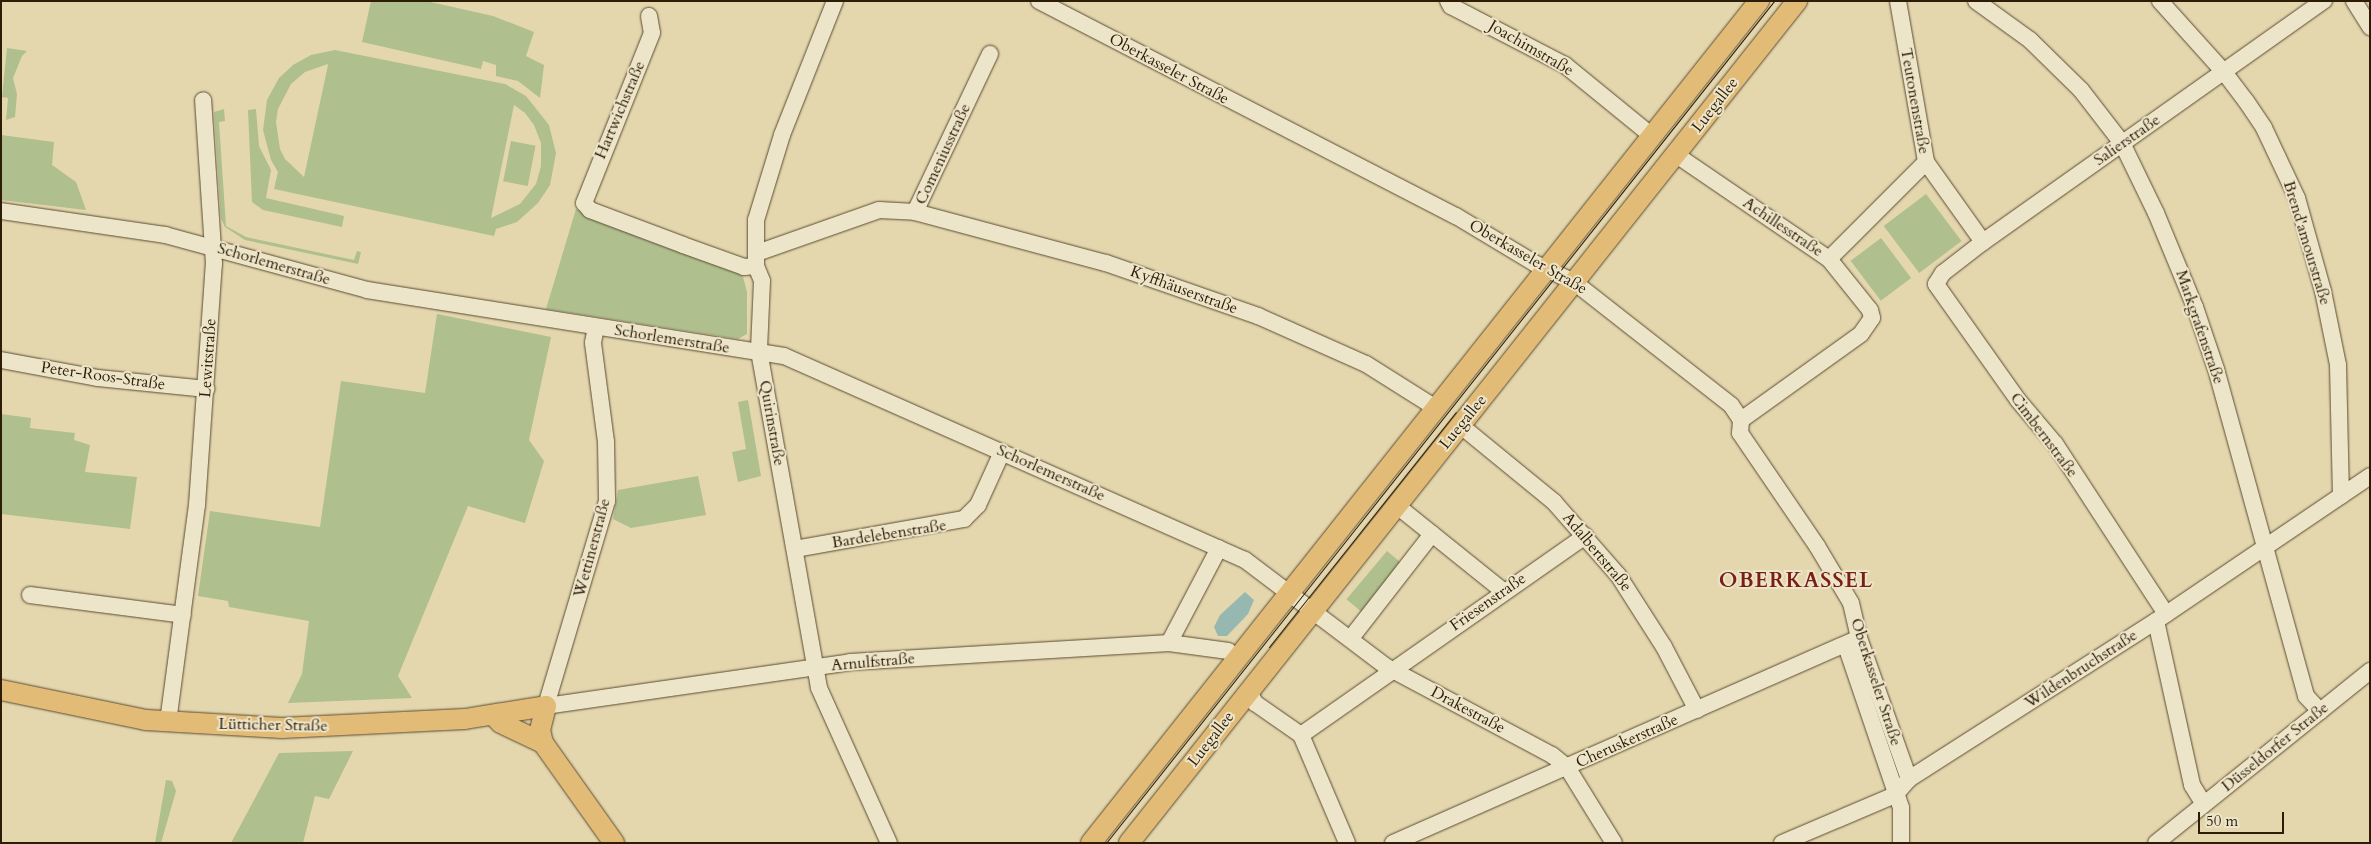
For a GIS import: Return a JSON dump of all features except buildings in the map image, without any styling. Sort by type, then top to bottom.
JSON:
[{"type":"main road","name":"Luegallee","points":[[1129,843],[1249,692],[1301,600],[1436,408],[1759,1]]},
{"type":"main road","name":"Luegallee","points":[[1091,843],[1218,684],[1237,649],[1301,600],[1396,505],[1797,1]]},
{"type":"main road","name":"Lütticher Straße","points":[[1,690],[168,722],[322,727],[494,716],[546,706]]},
{"type":"main road","points":[[546,706],[540,730],[543,743],[610,841]]},
{"type":"main road","points":[[494,716],[501,723],[543,743]]},
{"type":"street","name":"Quirinstraße","points":[[835,1],[782,135],[756,220],[757,260],[762,281],[759,352],[821,694],[889,843]]},
{"type":"street","name":"Oberkasseler Straße","points":[[1039,1],[1456,216],[1546,269],[1574,282],[1717,392],[1737,411],[1741,420],[1740,433],[1817,546],[1851,603],[1855,672],[1895,795],[1901,808],[1901,843]]},
{"type":"street","name":"Teutonenstraße","points":[[1898,1],[1926,162],[1983,242]]},
{"type":"street","name":"Markgrafenstraße","points":[[1976,1],[2048,56],[2081,90],[2122,143],[2170,242],[2195,307],[2266,546],[2306,696],[2320,711]]},
{"type":"street","name":"Brend'amourstraße","points":[[2160,1],[2224,72],[2264,128],[2296,198],[2313,255],[2338,365],[2341,496]]},
{"type":"street","name":"Salierstraße","points":[[1936,284],[1943,272],[1983,242],[2324,1]]},
{"type":"street","points":[[2354,1],[2370,27]]},
{"type":"street","name":"Joachimstraße","points":[[1449,4],[1565,65],[1652,136]]},
{"type":"street","name":"Hartwichstraße","points":[[649,16],[652,33],[584,203],[590,210],[744,266],[757,260]]},
{"type":"street","name":"Comeniusstraße","points":[[757,260],[879,210],[915,212],[990,54]]},
{"type":"street","name":"Lewitstraße","points":[[168,722],[194,533],[214,264],[203,100]]},
{"type":"street","name":"Achillesstraße","points":[[1675,154],[1829,259],[1870,310],[1872,318],[1861,334],[1741,420]]},
{"type":"street","points":[[1829,259],[1926,162]]},
{"type":"street","name":"Schorlemerstraße","points":[[1,211],[165,235],[367,290],[784,356],[1245,560],[1301,600]]},
{"type":"street","name":"Kyffhäuserstraße","points":[[915,212],[1106,263],[1258,316],[1366,364],[1436,408]]},
{"type":"street","name":"Cimbernstraße","points":[[1936,284],[2018,400],[2055,444],[2161,617],[2192,785],[2204,804]]},
{"type":"street","name":"Wettinerstraße","points":[[546,706],[607,500],[606,442],[593,343],[596,327]]},
{"type":"street","name":"Peter-Roos-Straße","points":[[1,360],[98,378],[206,389]]},
{"type":"street","name":"Adalbertstraße","points":[[1460,425],[1554,502],[1585,536],[1642,608],[1697,710]]},
{"type":"street","name":"Bardelebenstraße","points":[[795,549],[964,519],[978,505],[1002,452]]},
{"type":"street","name":"Wildenbruchstraße","points":[[1782,843],[1895,795],[1909,778],[2161,617],[2370,476]]},
{"type":"street","points":[[1396,505],[1503,591]]},
{"type":"street","points":[[1350,638],[1432,534]]},
{"type":"street","name":"Friesenstraße","points":[[1302,735],[1394,671],[1503,591],[1585,536]]},
{"type":"street","points":[[1169,643],[1219,548]]},
{"type":"street","points":[[30,595],[183,615]]},
{"type":"street","name":"Drakestraße","points":[[1301,600],[1394,671],[1552,755],[1567,767],[1614,843]]},
{"type":"street","name":"Oberkasseler Straße","points":[[1852,642],[1909,778]]},
{"type":"street","name":"Cheruskerstraße","points":[[1393,843],[1852,642]]},
{"type":"street","name":"Arnulfstraße","points":[[546,706],[850,662],[1169,643],[1237,649]]},
{"type":"street","points":[[1202,647],[1218,664],[1218,684]]},
{"type":"street","name":"Düsseldorfer Straße","points":[[2156,843],[2370,671]]},
{"type":"street","points":[[1249,692],[1255,703],[1302,735],[1347,843]]},
{"type":"green space","points":[[371,1],[426,1],[493,16],[534,32],[526,56],[544,65],[540,98],[518,81],[496,76],[496,65],[483,61],[481,69],[362,42]]},
{"type":"green space","points":[[7,48],[27,51],[22,56],[13,78],[17,94],[15,117],[6,120],[8,98],[2,97]]},
{"type":"green space","points":[[335,50],[505,84],[526,96],[549,125],[556,153],[550,185],[538,203],[517,222],[496,229],[494,236],[274,189],[278,172],[271,160],[263,130],[267,100],[279,78],[293,65],[311,55]],"holes":[[[328,65],[304,177],[285,159],[280,149],[276,122],[278,109],[291,84],[305,72]],[[514,105],[525,113],[534,125],[541,143],[541,166],[536,184],[520,204],[491,218]]]},
{"type":"green space","points":[[224,109],[225,121],[219,122],[226,226],[246,237],[354,260],[357,251],[361,252],[358,264],[245,240],[225,227],[221,219],[214,112]]},
{"type":"green space","points":[[256,109],[259,146],[271,170],[266,198],[344,216],[342,227],[263,210],[252,202],[248,110]]},
{"type":"green space","points":[[1,135],[54,142],[52,165],[76,182],[86,210],[1,200]]},
{"type":"green space","points":[[511,141],[536,146],[528,186],[503,181]]},
{"type":"green space","points":[[1926,194],[1962,241],[1919,273],[1884,226]]},
{"type":"green space","points":[[576,209],[742,273],[747,292],[747,334],[738,339],[546,309]]},
{"type":"green space","points":[[1881,238],[1911,278],[1881,301],[1851,261]]},
{"type":"green space","points":[[437,314],[551,337],[529,440],[544,461],[525,523],[468,506],[398,676],[412,698],[288,703],[302,674],[309,621],[229,607],[228,601],[198,596],[210,511],[320,527],[341,381],[425,393]]},
{"type":"green space","points":[[748,400],[761,476],[738,482],[732,452],[746,449],[738,402]]},
{"type":"green space","points":[[1,414],[31,418],[30,428],[75,433],[74,440],[90,445],[85,472],[137,477],[130,529],[1,514]]},
{"type":"green space","points":[[698,476],[706,515],[631,528],[613,519],[618,490]]},
{"type":"green space","points":[[1387,551],[1405,566],[1364,614],[1347,599]]},
{"type":"green space","points":[[353,751],[329,799],[315,796],[303,843],[231,843],[279,753]]},
{"type":"green space","points":[[166,780],[172,781],[176,791],[161,843],[155,843]]},
{"type":"water","points":[[1245,592],[1254,600],[1248,614],[1227,636],[1218,636],[1214,627],[1220,615]]},
{"type":"tram line","points":[[1106,843],[1774,1]]},
{"type":"tram line","points":[[1269,647],[1456,412]]},
{"type":"district","name":"OBERKASSEL","points":[[1796,581]]}]
